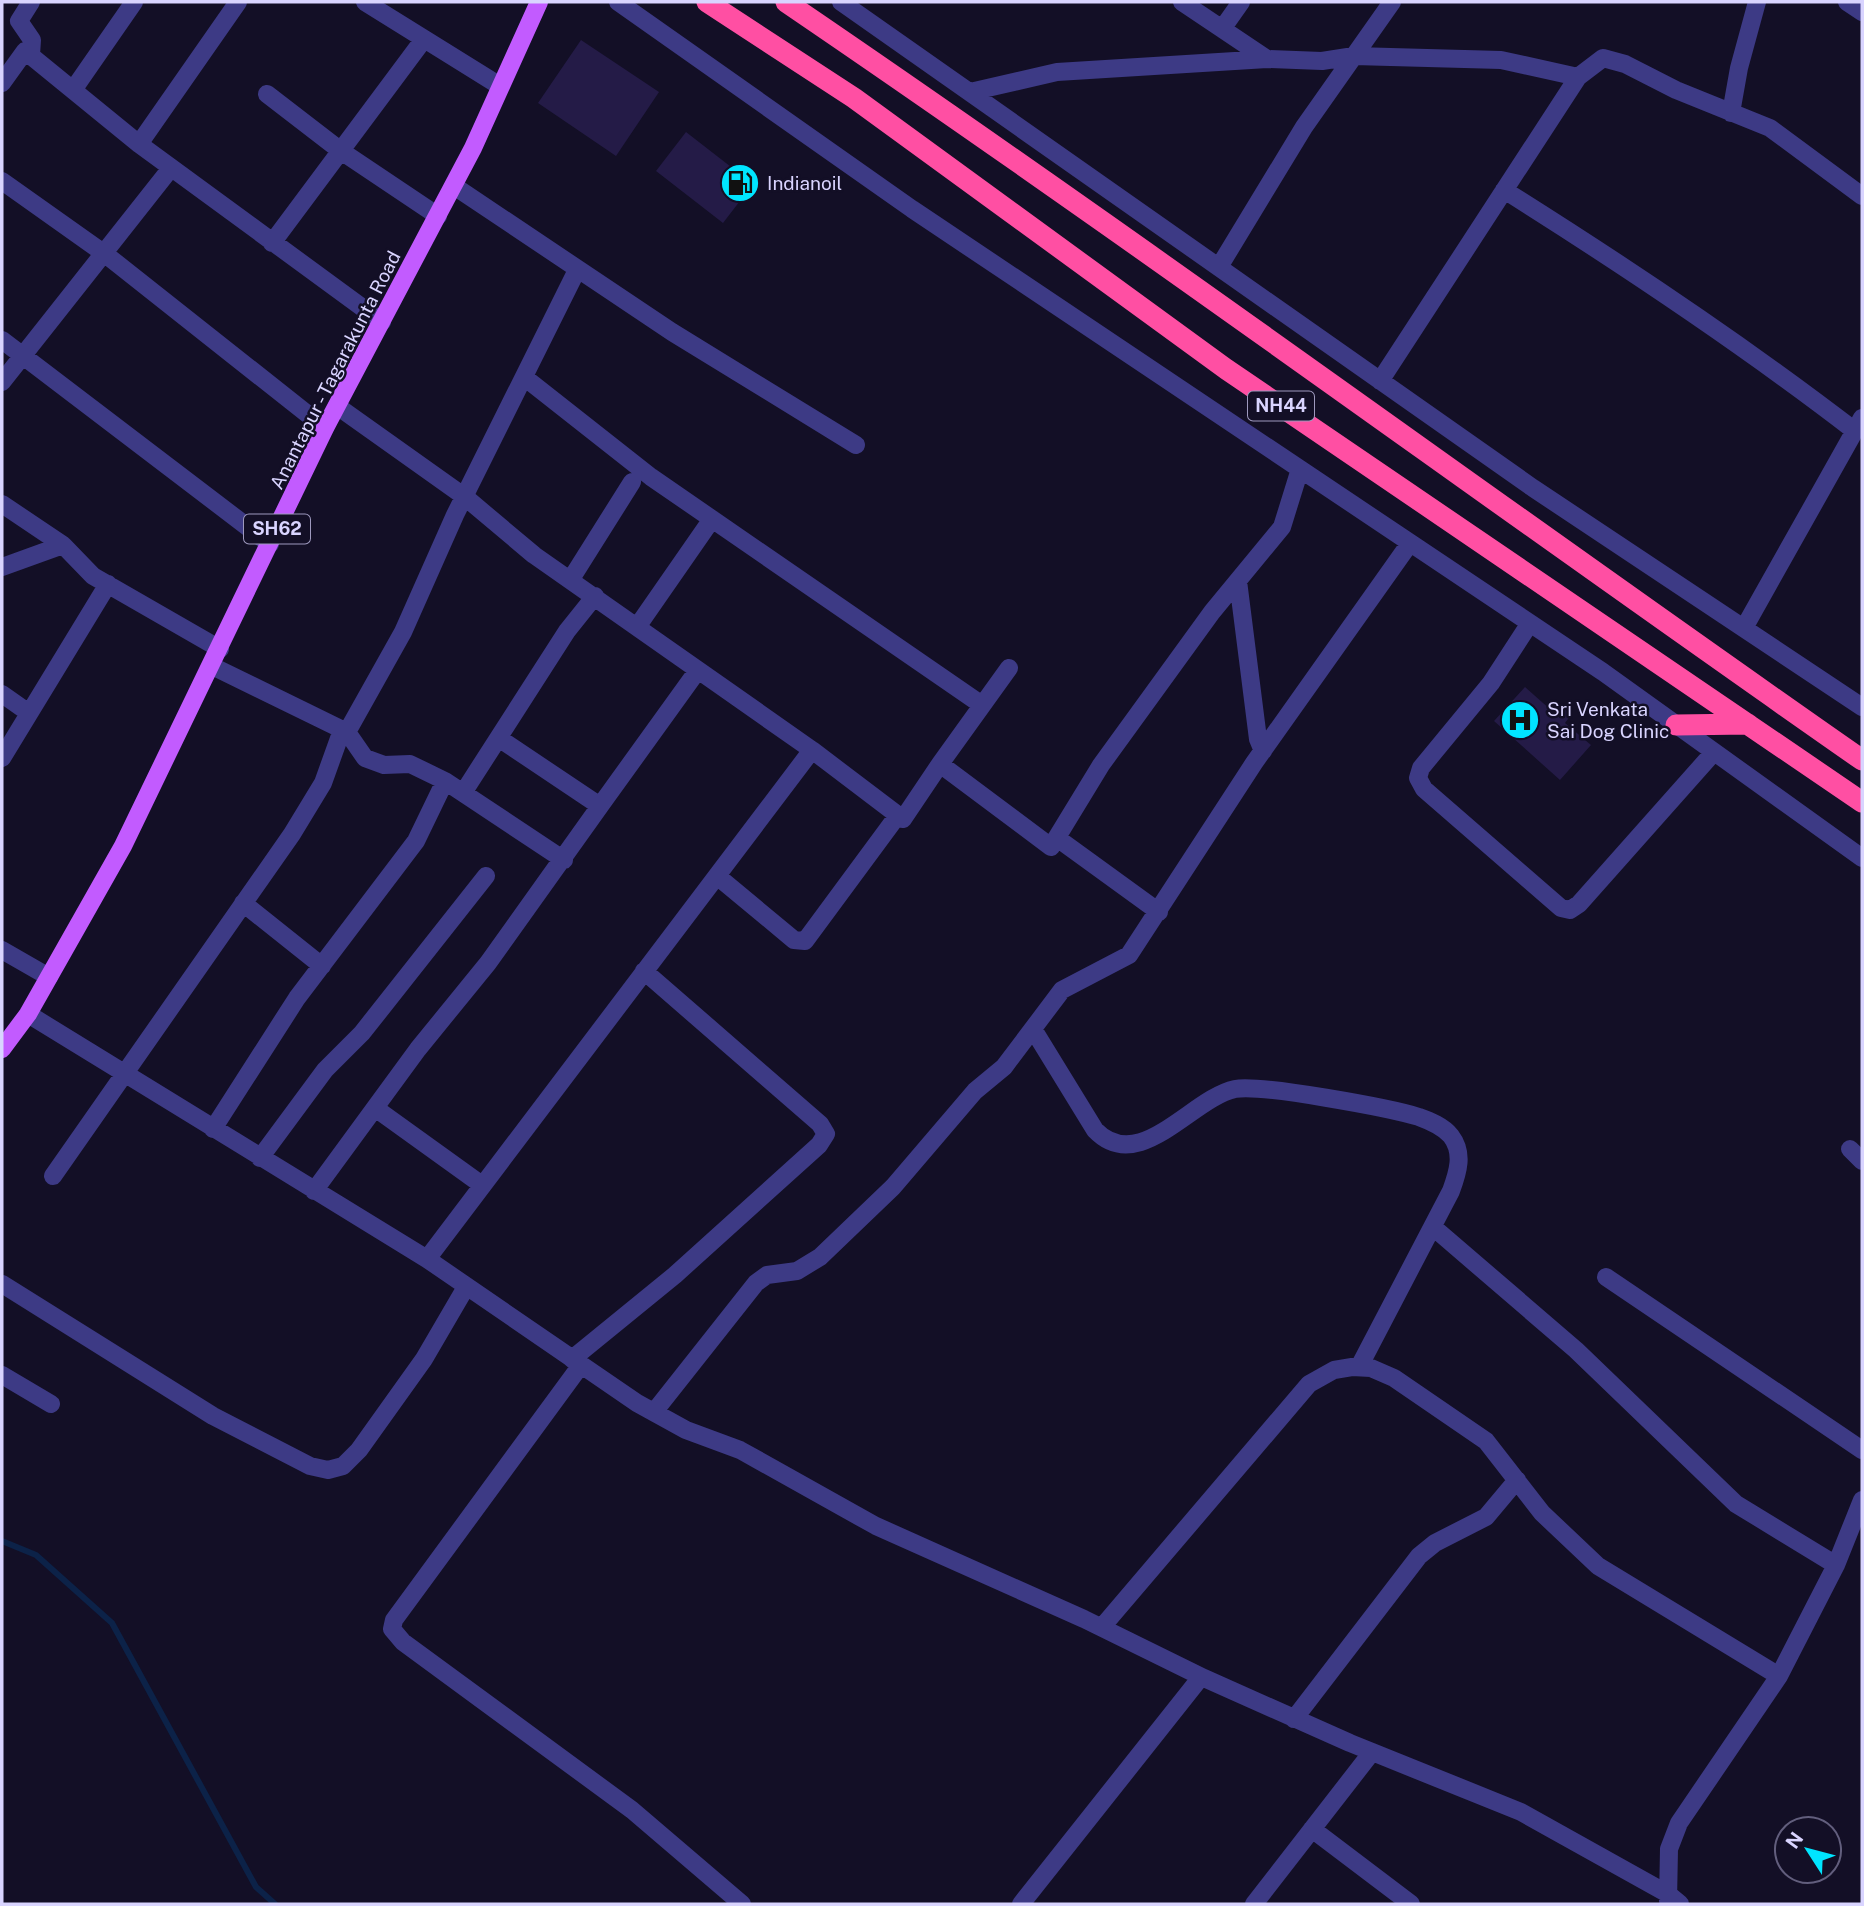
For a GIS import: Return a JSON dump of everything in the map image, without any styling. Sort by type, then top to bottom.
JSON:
[{"type":"highway","name":"NH44","points":[[707,2],[854,98],[1226,369],[1862,802]]},
{"type":"highway","name":"NH44","points":[[786,2],[1252,325],[1596,575],[1862,761]]},
{"type":"highway","points":[[1676,725],[1748,723]]},
{"type":"main road","name":"Anantapur - Tagarakunta Road","points":[[2,1049],[28,1014],[123,846],[325,428],[454,186],[539,2]]},
{"type":"street","points":[[31,2],[19,21],[32,40],[31,55]]},
{"type":"street","points":[[73,90],[134,2]]},
{"type":"street","points":[[139,144],[238,2]]},
{"type":"street","points":[[365,2],[500,86]]},
{"type":"street","points":[[618,2],[912,209],[1530,623],[1862,858]]},
{"type":"street","points":[[841,2],[1544,495],[1862,707]]},
{"type":"street","points":[[1182,2],[1266,59]]},
{"type":"street","points":[[1222,29],[1241,2]]},
{"type":"street","points":[[1219,267],[1304,127],[1392,2]]},
{"type":"street","points":[[1731,113],[1739,68],[1758,2]]},
{"type":"street","points":[[1847,2],[1862,12]]},
{"type":"street","points":[[272,243],[424,39]]},
{"type":"street","points":[[2,83],[25,51],[139,144],[382,322]]},
{"type":"street","points":[[970,92],[1057,72],[1266,59],[1322,61],[1354,56],[1502,60],[1578,77]]},
{"type":"street","points":[[1380,380],[1578,77],[1603,58],[1625,64],[1778,133],[1862,197]]},
{"type":"street","points":[[267,94],[341,150],[438,216]]},
{"type":"street","points":[[2,382],[171,168]]},
{"type":"street","points":[[2,181],[105,254],[325,428]]},
{"type":"street","points":[[454,186],[577,270],[856,445]]},
{"type":"street","points":[[1504,190],[1654,285],[1859,425],[1744,628]]},
{"type":"street","points":[[53,1176],[318,792],[344,731],[403,632],[465,497],[577,270]]},
{"type":"street","points":[[2,340],[270,544]]},
{"type":"street","points":[[524,377],[602,441],[982,705]]},
{"type":"street","points":[[337,406],[465,497],[534,555],[812,750],[903,818],[1009,668]]},
{"type":"street","points":[[940,764],[1051,847],[1101,765],[1238,581],[1282,527],[1300,468]]},
{"type":"street","points":[[571,579],[632,482]]},
{"type":"street","points":[[2,504],[63,545],[93,576],[220,649]]},
{"type":"street","points":[[638,627],[712,519]]},
{"type":"street","points":[[654,1412],[755,1283],[767,1275],[797,1271],[820,1257],[893,1187],[975,1091],[1004,1067],[1067,985],[1087,978],[1129,955],[1263,751],[1410,543]]},
{"type":"street","points":[[2,567],[63,545]]},
{"type":"street","points":[[1238,581],[1258,739],[1263,751]]},
{"type":"street","points":[[2,758],[108,584]]},
{"type":"street","points":[[463,793],[567,631],[595,596]]},
{"type":"street","points":[[1530,623],[1491,683],[1421,768],[1418,778],[1424,789],[1561,908],[1570,910],[1580,904],[1714,752]]},
{"type":"street","points":[[212,666],[344,731],[365,758],[384,765],[410,764],[445,781],[564,860]]},
{"type":"street","points":[[314,1191],[564,860],[698,670]]},
{"type":"street","points":[[2,694],[29,713]]},
{"type":"street","points":[[500,739],[600,806]]},
{"type":"street","points":[[427,1259],[812,750]]},
{"type":"street","points":[[213,1129],[291,1007],[416,841],[445,781]]},
{"type":"street","points":[[717,876],[794,940],[805,941],[898,815]]},
{"type":"street","points":[[1057,838],[1159,912]]},
{"type":"street","points":[[260,1158],[325,1070],[370,1023],[486,876]]},
{"type":"street","points":[[243,903],[322,967]]},
{"type":"street","points":[[2,950],[49,977]]},
{"type":"street","points":[[644,971],[820,1124],[826,1134],[819,1145],[577,1362],[394,1620],[392,1629],[403,1642],[632,1810],[742,1904]]},
{"type":"street","points":[[28,1014],[427,1259],[577,1362],[685,1430],[740,1450],[876,1526],[1102,1627],[1201,1677],[1372,1752],[1521,1812],[1672,1901]]},
{"type":"street","points":[[1033,1028],[1095,1130],[1108,1141],[1118,1144],[1144,1141],[1214,1097],[1239,1088],[1381,1108],[1433,1123],[1449,1134],[1458,1151],[1459,1161],[1451,1191],[1359,1367]]},
{"type":"street","points":[[375,1108],[482,1185]]},
{"type":"street","points":[[1433,1227],[1576,1350],[1736,1504],[1836,1565]]},
{"type":"street","points":[[1606,1277],[1862,1450]]},
{"type":"street","points":[[2,1284],[213,1416],[310,1466],[328,1470],[343,1465],[359,1450],[424,1359],[466,1287]]},
{"type":"street","points":[[1102,1627],[1308,1384],[1334,1370],[1359,1367],[1382,1371],[1477,1433],[1494,1449],[1549,1521],[1598,1566],[1779,1676]]},
{"type":"street","points":[[2,1374],[51,1404]]},
{"type":"street","points":[[1294,1719],[1419,1556],[1435,1543],[1486,1517],[1517,1480]]},
{"type":"street","points":[[1672,1901],[1669,1849],[1679,1823],[1779,1676],[1836,1565],[1862,1500]]},
{"type":"street","points":[[1021,1904],[1201,1677]]},
{"type":"street","points":[[1254,1904],[1372,1752]]},
{"type":"street","points":[[1312,1829],[1411,1904]]},
{"type":"building","points":[[581,40],[659,92],[616,156],[538,103]]},
{"type":"building","points":[[686,132],[753,184],[723,223],[656,171]]},
{"type":"building","points":[[1525,687],[1552,711],[1558,703],[1571,715],[1565,723],[1591,745],[1560,780],[1494,721]]},
{"type":"waterway","points":[[2,1541],[36,1555],[112,1623],[256,1887],[275,1904]]},
{"type":"place","name":"Indianoil","points":[[740,183]]},
{"type":"place","name":"Sri Venkata Sai Dog Clinic","points":[[1520,720]]}]
